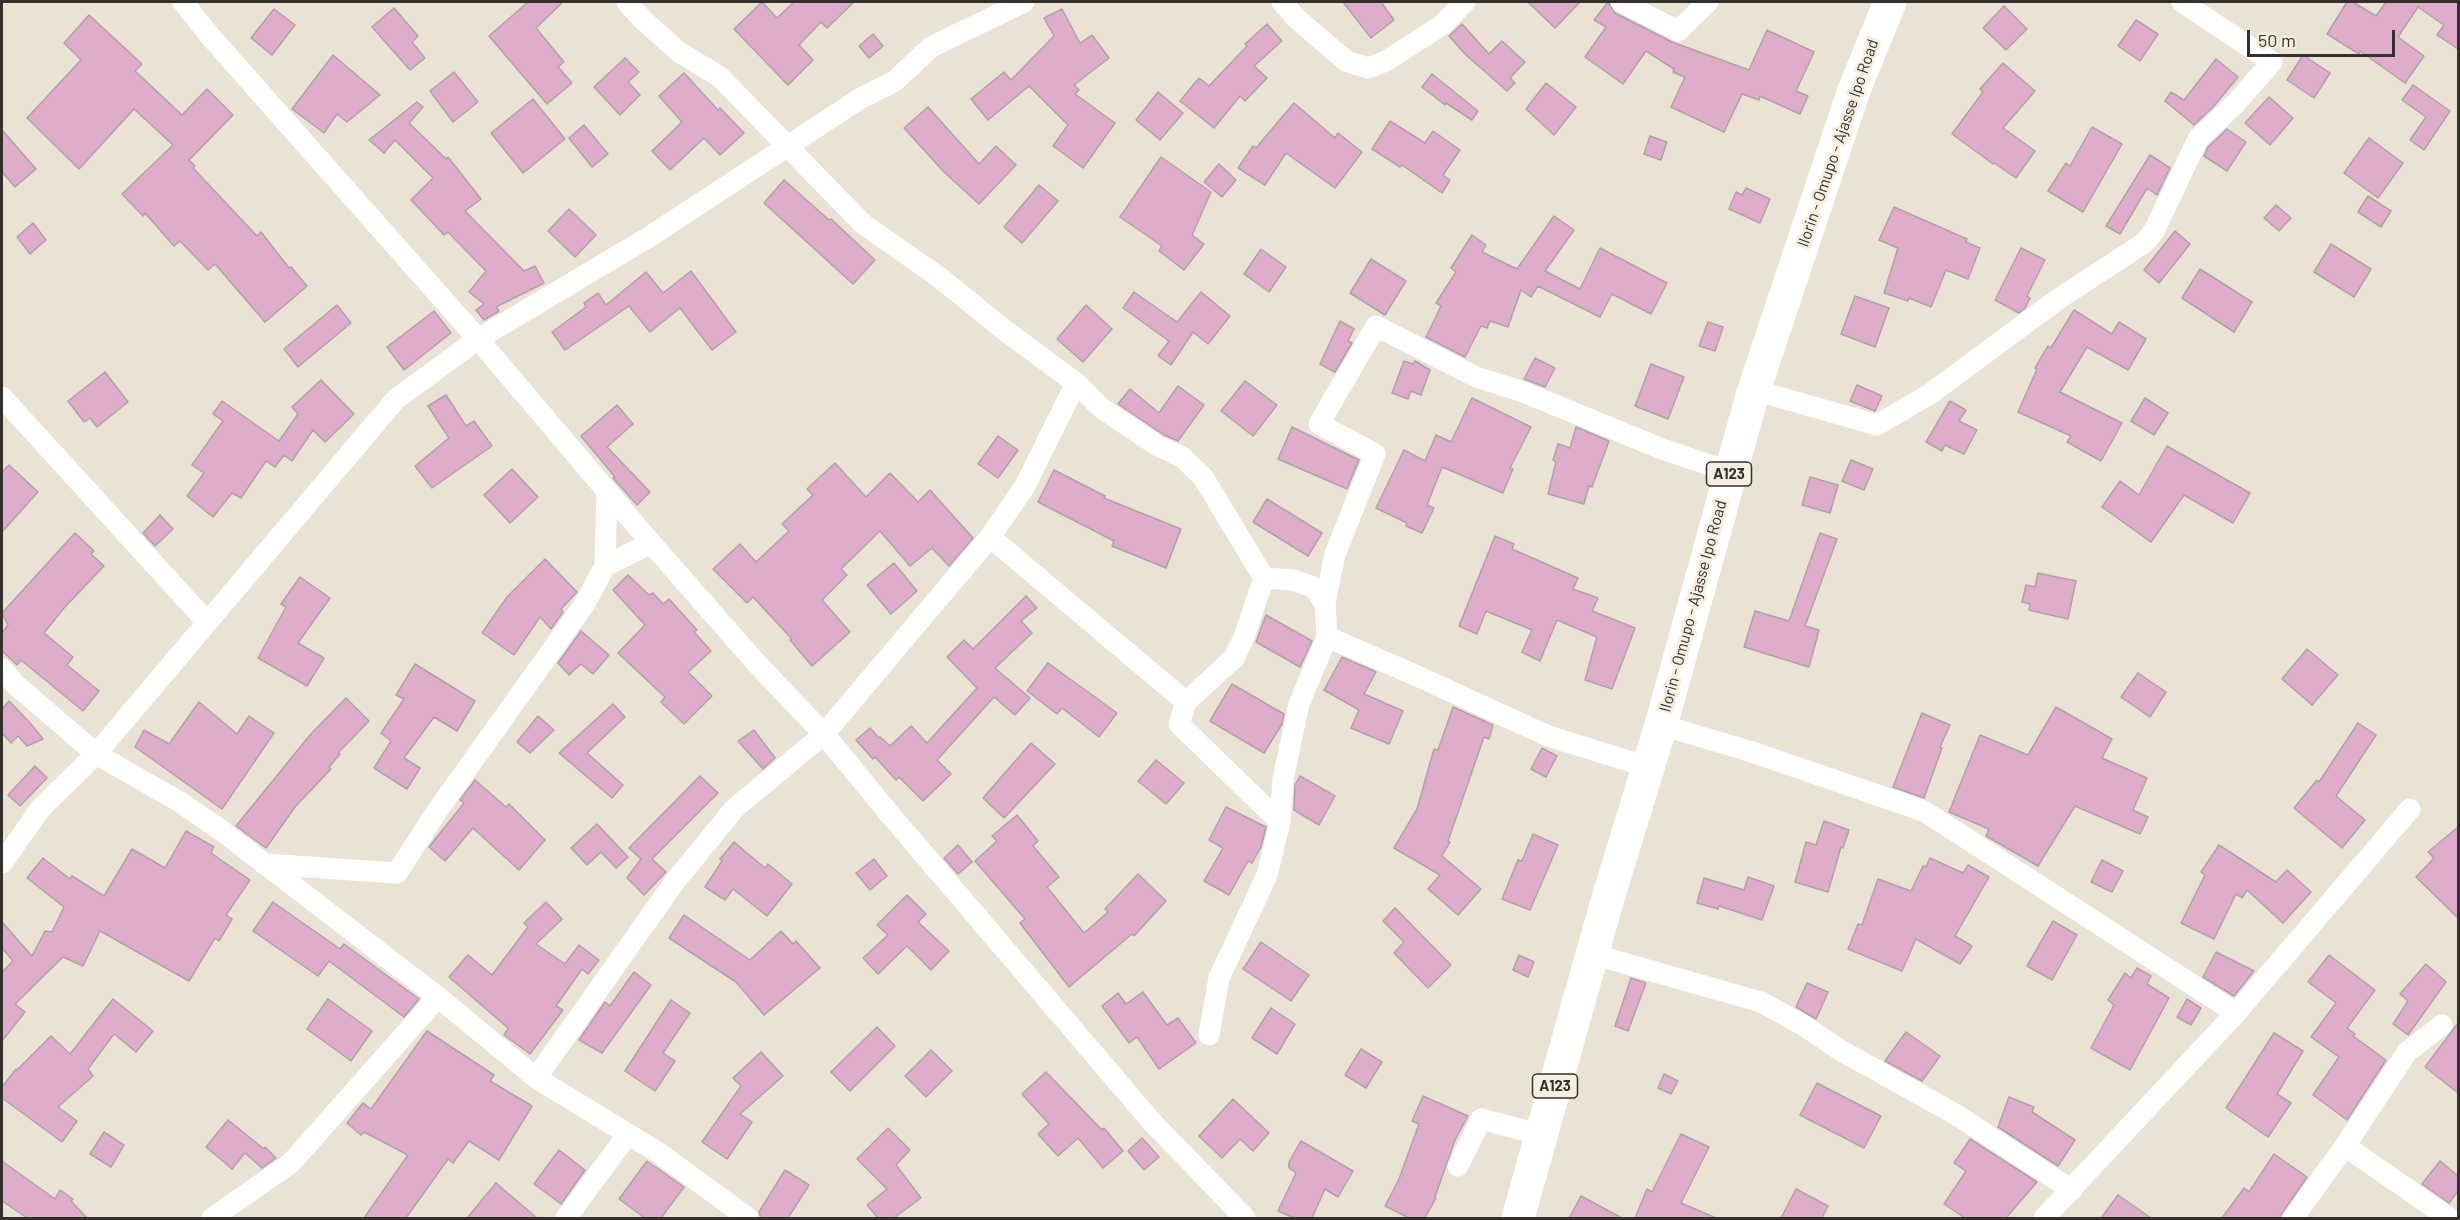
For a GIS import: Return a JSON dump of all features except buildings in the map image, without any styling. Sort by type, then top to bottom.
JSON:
[{"type":"highway","name":"Ilorin - Omupo - Ajasse Ipo Road","points":[[1518,1218],[1592,954],[1661,725],[1754,390],[1854,90],[1890,2]]},
{"type":"street","points":[[183,2],[210,36],[478,339],[651,543],[759,666],[824,734],[1152,1122],[1245,1218]]},
{"type":"street","points":[[627,2],[642,19],[679,52],[720,76],[862,224],[939,277],[1003,329],[1076,383],[1100,407],[1158,446],[1182,457],[1203,477],[1264,578],[1244,637],[1234,658],[1186,702],[1179,724],[1280,822]]},
{"type":"street","points":[[2,863],[41,808],[96,754],[396,399],[478,339],[649,237],[861,98],[895,81],[931,47],[1024,2]]},
{"type":"street","points":[[1282,2],[1296,18],[1346,61],[1368,68],[1386,61],[1442,25],[1465,2]]},
{"type":"street","points":[[1621,2],[1678,31],[1708,2]]},
{"type":"street","points":[[1754,390],[1877,425],[1930,394],[2057,300],[2144,243],[2154,231],[2198,139],[2235,104],[2272,62],[2182,2]]},
{"type":"street","points":[[1209,1035],[1219,978],[1267,875],[1280,822],[1283,779],[1299,704],[1327,637],[1325,603],[1335,554],[1375,454],[1319,424],[1376,326],[1476,377],[1521,391],[1662,449],[1730,472]]},
{"type":"street","points":[[536,1078],[676,880],[735,808],[824,734],[990,537],[1025,486],[1076,383]]},
{"type":"street","points":[[2,397],[207,622]]},
{"type":"street","points":[[264,864],[397,873],[436,811],[584,604],[605,566],[607,491]]},
{"type":"street","points":[[990,537],[1186,702]]},
{"type":"street","points":[[605,566],[651,543]]},
{"type":"street","points":[[1264,578],[1293,580],[1312,587],[1325,603]]},
{"type":"street","points":[[1327,637],[1548,736],[1648,766]]},
{"type":"street","points":[[2,669],[15,684],[96,754],[180,802],[438,997],[536,1078],[658,1153],[748,1218]]},
{"type":"street","points":[[1661,725],[1749,751],[1924,811],[2236,1012]]},
{"type":"street","points":[[2044,1218],[2236,1012],[2410,809]]},
{"type":"street","points":[[1592,954],[1761,1002],[1803,1025],[1840,1050],[1955,1114],[2072,1190]]},
{"type":"street","points":[[212,1218],[291,1163],[438,997]]},
{"type":"street","points":[[2293,1218],[2345,1146],[2407,1052],[2442,1024]]},
{"type":"street","points":[[1458,1166],[1480,1119],[1542,1135]]},
{"type":"street","points":[[566,1218],[628,1134]]},
{"type":"street","points":[[2345,1146],[2448,1218]]}]
